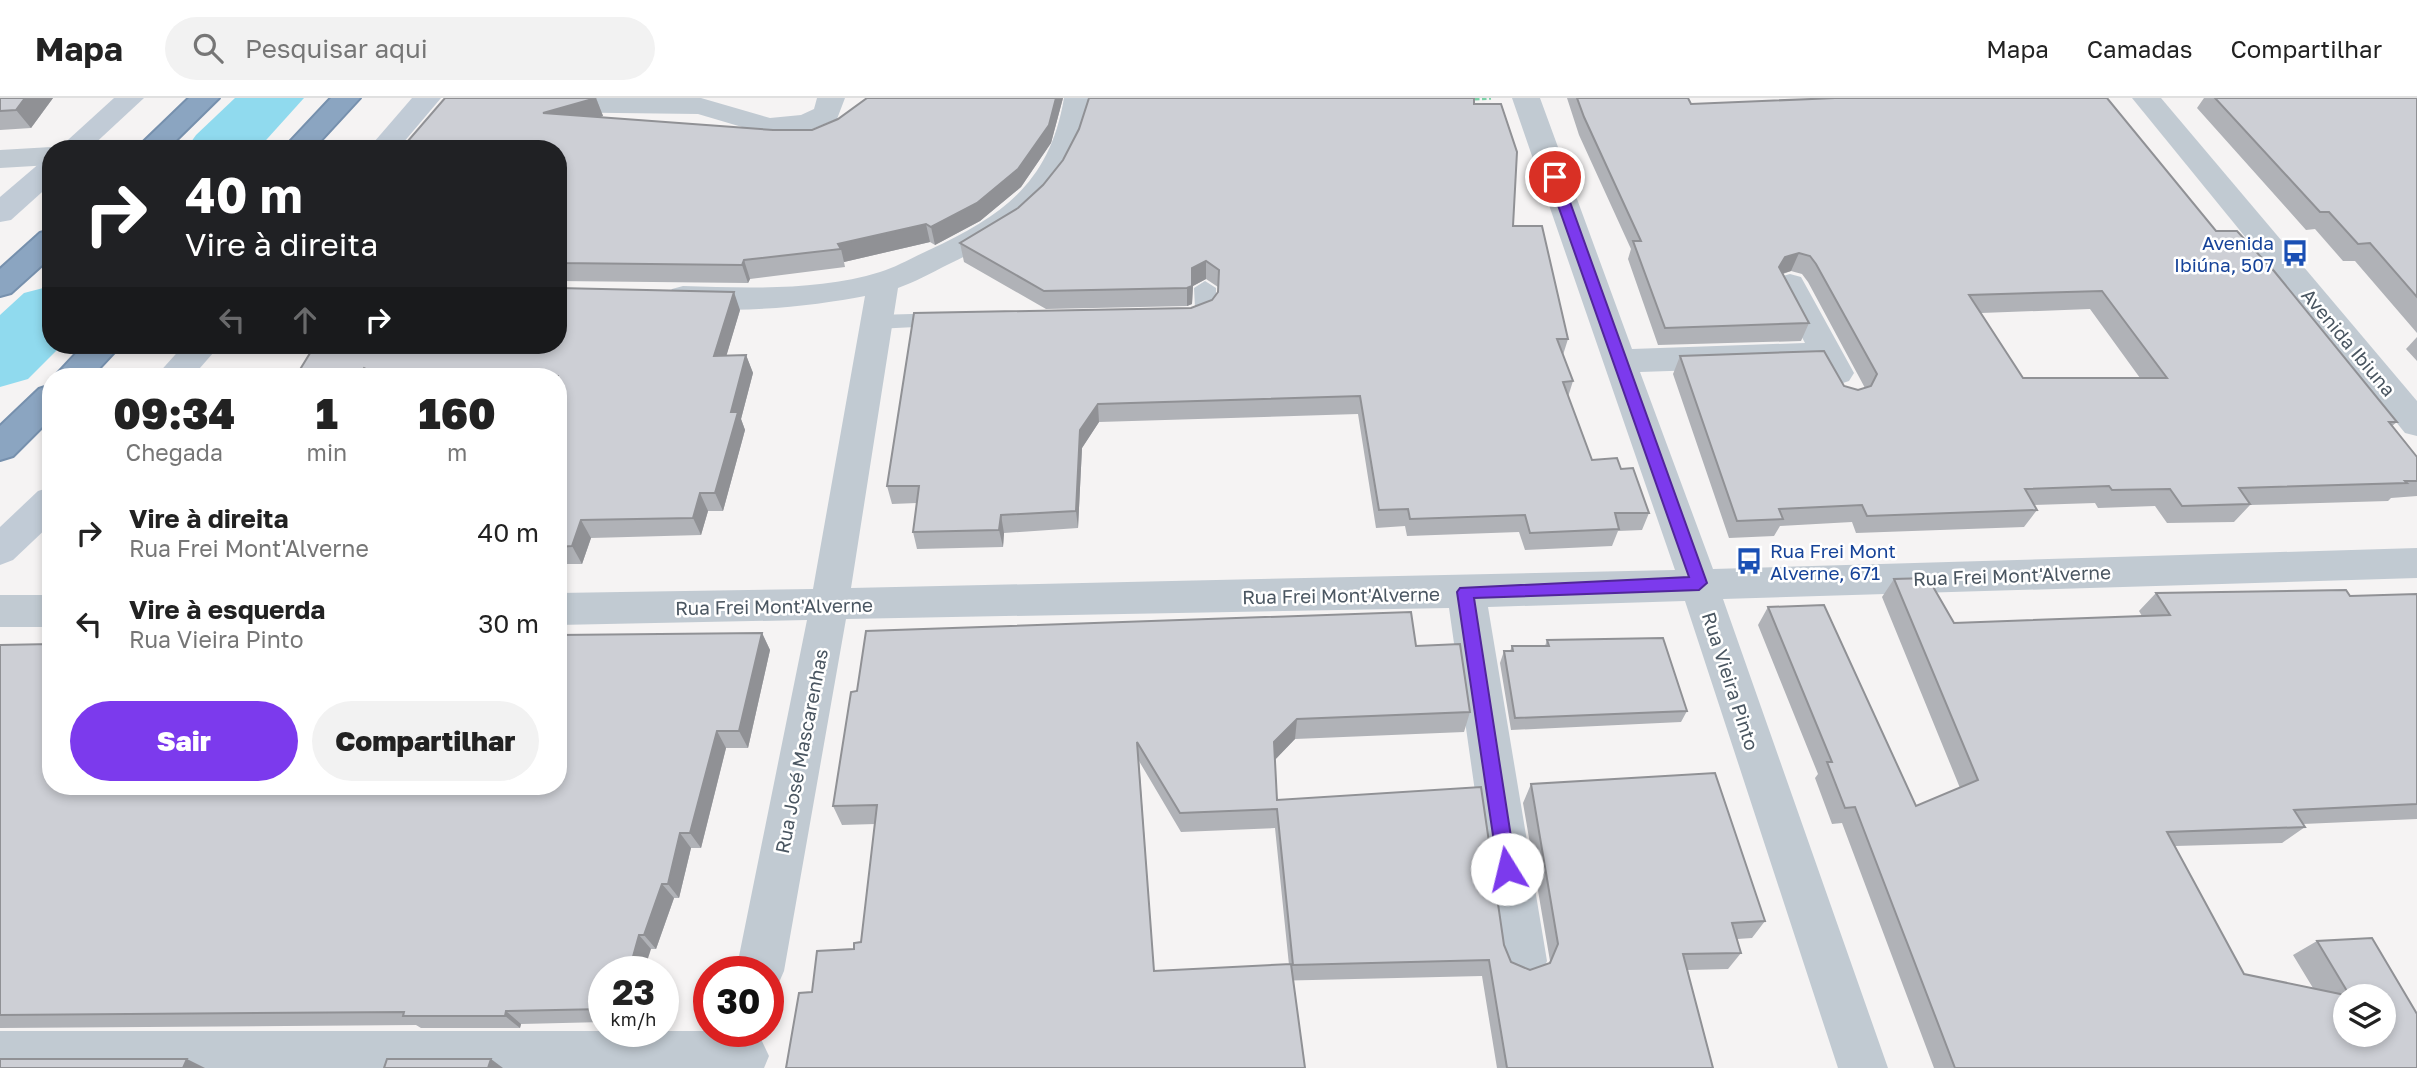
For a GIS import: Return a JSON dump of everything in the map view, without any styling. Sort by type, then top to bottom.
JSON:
[{"type":"highway","points":[[160,140],[205,98]]},
{"type":"highway","points":[[306,140],[346,98]]},
{"type":"highway","points":[[0,286],[42,248]]},
{"type":"highway","points":[[80,368],[95,354]]},
{"type":"highway","points":[[0,447],[42,406]]},
{"type":"main road","points":[[82,140],[130,98]]},
{"type":"main road","points":[[392,140],[432,103]]},
{"type":"main road","points":[[0,213],[42,176]]},
{"type":"main road","points":[[181,368],[195,354]]},
{"type":"main road","points":[[0,550],[42,510]]},
{"type":"street","points":[[518,106],[711,102],[769,127],[792,127],[827,113],[831,98]]},
{"type":"street","points":[[1526,98],[1535,98]]},
{"type":"street","name":"Rua Vieira Pinto","points":[[1526,98],[1699,583],[1863,1068]]},
{"type":"street","name":"Avenida Ibiuna","points":[[2146,98],[2417,424]]},
{"type":"street","points":[[652,294],[723,298],[800,296],[883,282],[991,232],[1022,209],[1049,178],[1086,101]]},
{"type":"street","points":[[0,159],[42,157]]},
{"type":"street","name":"Rua José Mascarenhas","points":[[763,956],[829,606],[883,282]]},
{"type":"street","points":[[1790,284],[1848,393]]},
{"type":"street","points":[[1620,361],[1827,354]]},
{"type":"street","name":"Rua Frei Mont'Alverne","points":[[567,608],[829,606],[1465,592],[2417,563]]},
{"type":"street","points":[[1465,592],[1523,961]]},
{"type":"street","points":[[0,611],[42,611]]},
{"type":"street","points":[[0,1056],[745,1052]]},
{"type":"lane","points":[[1165,316],[1201,314],[1208,304],[1205,288]]},
{"type":"lane","points":[[876,322],[968,320]]},
{"type":"path","points":[[1457,99],[1526,98]]},
{"type":"building","points":[[0,98],[25,98],[16,110],[0,111]]},
{"type":"building","points":[[445,98],[596,98],[543,113],[773,130],[812,130],[838,119],[867,98],[1056,98],[1049,125],[1018,169],[977,203],[931,227],[926,224],[838,244],[841,249],[744,260],[742,265],[567,263],[567,140],[409,140]]},
{"type":"building","points":[[1089,98],[1474,98],[1474,104],[1501,104],[1517,152],[1513,226],[1542,226],[1568,339],[1557,339],[1573,381],[1563,382],[1592,460],[1617,458],[1621,469],[1633,468],[1649,513],[1615,513],[1619,529],[1530,533],[1525,515],[1410,519],[1408,509],[1379,510],[1360,396],[1098,404],[1080,430],[1076,511],[1001,515],[999,530],[913,532],[919,486],[887,486],[914,313],[1191,308],[1212,300],[1218,292],[1219,270],[1206,261],[1192,268],[1192,286],[1187,288],[1044,291],[960,243],[1018,208],[1043,185],[1063,160],[1079,129]]},
{"type":"building","points":[[1577,98],[1688,98],[1691,104],[1835,98],[2107,98],[2216,231],[2237,231],[2274,271],[2397,422],[2389,422],[2417,457],[2417,481],[2239,488],[2250,504],[2182,506],[2170,489],[2112,490],[2109,486],[2025,489],[2037,510],[1867,516],[1862,505],[1779,509],[1783,519],[1737,521],[1680,356],[1824,351],[1844,386],[1858,390],[1871,386],[1877,374],[1816,264],[1810,256],[1799,253],[1785,257],[1779,267],[1809,323],[1665,328],[1633,241],[1641,241]],"holes":[[[2102,291],[2167,378],[2023,378],[1969,295]]]},
{"type":"building","points":[[2215,98],[2417,98],[2417,297],[2370,243],[2358,244],[2329,212],[2320,212]]},
{"type":"building","points":[[567,288],[734,292],[714,356],[746,355],[731,412],[738,412],[715,493],[700,493],[693,518],[581,520],[572,546],[567,546],[567,368],[301,368],[309,354],[567,354]]},
{"type":"building","points":[[1928,578],[1954,623],[2170,615],[2156,593],[2346,590],[2350,596],[2417,594],[2417,804],[2294,810],[2305,827],[2167,832],[2244,974],[2333,992],[2333,1047],[2396,1047],[2396,984],[2343,984],[2317,941],[2372,938],[2417,1014],[2417,1068],[1955,1068],[1855,807],[1845,808],[1827,762],[1832,762],[1768,607],[1824,605],[1916,806],[1978,780],[1894,579]]},
{"type":"building","points":[[1411,612],[1416,646],[1460,644],[1470,712],[1297,719],[1274,742],[1277,800],[1481,787],[1504,945],[1511,962],[1530,970],[1550,963],[1558,944],[1531,784],[1715,773],[1765,921],[1732,923],[1741,953],[1683,954],[1713,1068],[1507,1068],[1489,960],[1293,965],[1277,809],[1180,813],[1137,742],[1154,971],[1291,964],[1305,1068],[786,1068],[799,993],[812,992],[817,951],[854,949],[854,943],[861,942],[877,805],[833,806],[851,692],[857,691],[866,631]]},
{"type":"building","points":[[762,633],[739,731],[717,731],[690,833],[680,833],[668,884],[662,884],[644,935],[639,935],[633,956],[588,956],[588,1009],[506,1011],[505,1016],[403,1016],[404,1012],[0,1015],[0,645],[42,644],[42,795],[567,795],[567,635]]},
{"type":"building","points":[[1663,638],[1687,711],[1515,718],[1504,651],[1513,651],[1512,646],[1549,646],[1547,640]]},
{"type":"building","points":[[0,1059],[187,1059],[183,1068],[0,1068]]},
{"type":"building","points":[[387,1059],[491,1059],[488,1068],[384,1068]]},
{"type":"waterway","points":[[229,140],[272,98]]},
{"type":"waterway","points":[[0,360],[42,320]]},
{"type":"place","name":"Avenida Ibiúna, 507","points":[[2295,253]]},
{"type":"place","name":"Rua Frei Mont Alverne, 671","points":[[1749,561]]},
{"type":"route","points":[[1507,869],[1465,592],[1699,583],[1555,177]]}]
